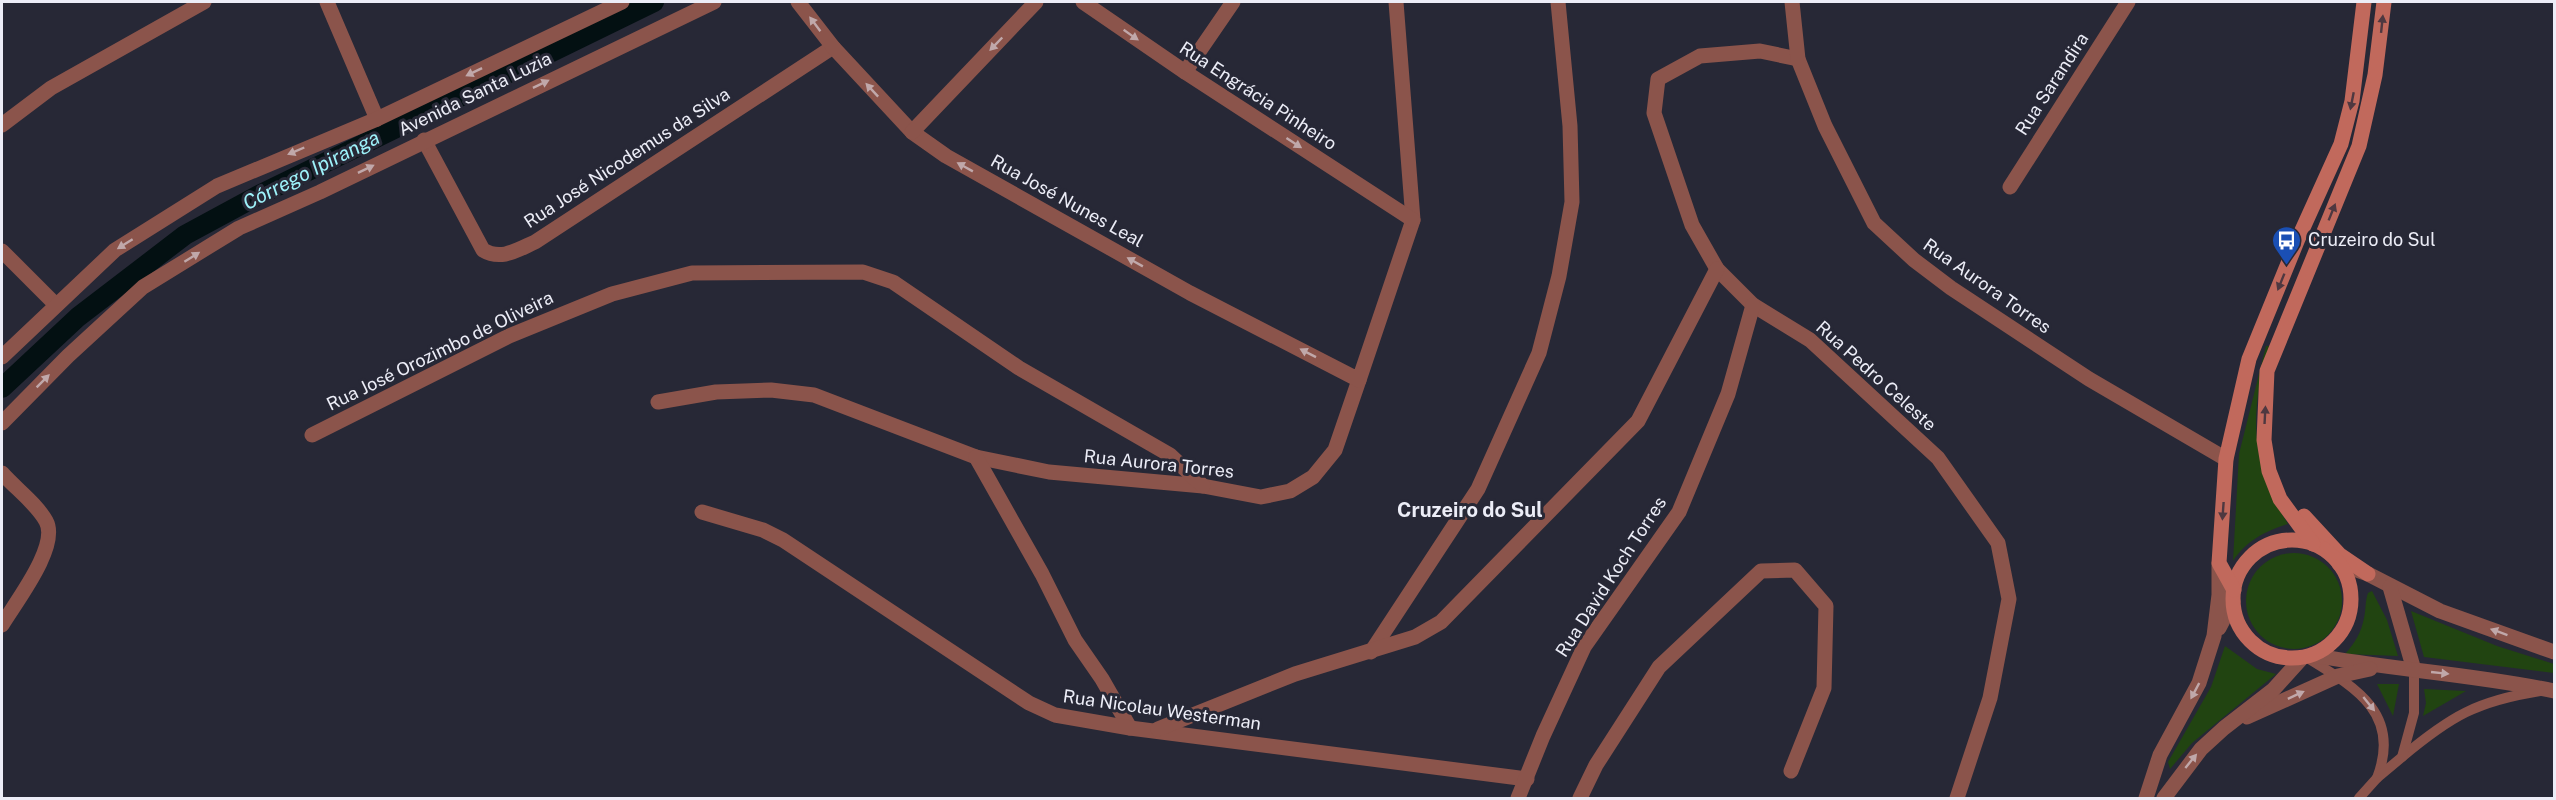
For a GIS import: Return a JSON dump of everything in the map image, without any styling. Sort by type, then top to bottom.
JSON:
[{"type":"main road","points":[[2233,596],[2236,578],[2245,563],[2259,550],[2276,542],[2294,540],[2313,544],[2327,552],[2339,564],[2349,589],[2348,616],[2341,633],[2328,646],[2307,657],[2278,657],[2256,646],[2244,634],[2236,618],[2233,596],[2220,563],[2226,459],[2250,358],[2298,239],[2341,144],[2352,101],[2364,2]]},
{"type":"main road","points":[[2313,544],[2280,499],[2269,471],[2264,440],[2267,371],[2359,146],[2375,75],[2384,2]]},
{"type":"main road","points":[[2264,440],[2289,495],[2301,513],[2340,555],[2368,574]]},
{"type":"street","points":[[2,125],[51,88],[204,2]]},
{"type":"street","points":[[327,2],[377,119]]},
{"type":"street","name":"Avenida Santa Luzia","points":[[2,357],[116,250],[217,186],[377,119],[622,2]]},
{"type":"street","name":"Avenida Santa Luzia","points":[[2,423],[68,356],[143,287],[239,228],[714,2]]},
{"type":"street","name":"Rua José Nunes Leal","points":[[798,2],[833,47],[912,132],[946,156],[1190,293],[1359,380]]},
{"type":"street","points":[[912,132],[1036,2]]},
{"type":"street","name":"Rua Engrácia Pinheiro","points":[[1083,2],[1185,72],[1413,220]]},
{"type":"street","points":[[1185,72],[1233,2]]},
{"type":"street","name":"Rua Aurora Torres","points":[[658,402],[716,392],[771,390],[814,395],[976,457],[1049,472],[1203,486],[1261,497],[1290,491],[1313,477],[1335,450],[1413,220],[1396,2]]},
{"type":"street","points":[[1371,652],[1478,489],[1539,353],[1559,276],[1572,202],[1570,126],[1561,59],[1558,2]]},
{"type":"street","name":"Rua Aurora Torres","points":[[1792,2],[1798,59],[1825,126],[1874,223],[1914,260],[1951,288],[2089,378],[2226,459]]},
{"type":"street","name":"Rua Sarandira","points":[[2010,187],[2128,2]]},
{"type":"street","name":"Rua José Nicodemus da Silva","points":[[424,140],[483,250],[492,256],[501,256],[536,242],[833,47]]},
{"type":"street","name":"Rua Pedro Celeste","points":[[1798,59],[1760,51],[1700,56],[1659,79],[1654,113],[1692,225],[1717,269],[1753,305],[1810,340],[1938,458],[1998,543],[2009,599],[1990,698],[1957,798]]},
{"type":"street","points":[[2,251],[56,304]]},
{"type":"street","points":[[1155,730],[1295,674],[1415,637],[1441,622],[1638,421],[1717,269]]},
{"type":"street","name":"Rua José Orozimbo de Oliveira","points":[[312,435],[509,336],[612,294],[692,273],[863,272],[893,282],[1019,368],[1170,455],[1203,486]]},
{"type":"street","name":"Rua David Koch Torres","points":[[1518,798],[1543,736],[1584,647],[1679,512],[1728,394],[1753,305]]},
{"type":"street","points":[[976,457],[1042,574],[1075,640],[1102,679],[1130,728]]},
{"type":"street","points":[[2,473],[47,522],[50,539],[35,573],[2,625]]},
{"type":"street","name":"Rua Nicolau Westerman","points":[[702,512],[763,530],[783,540],[1029,703],[1055,715],[1130,728],[1527,779]]},
{"type":"street","points":[[2214,636],[2220,563]]},
{"type":"street","points":[[2339,564],[2368,574],[2440,611],[2554,652]]},
{"type":"street","points":[[1580,798],[1596,765],[1659,667],[1761,571],[1795,570],[1826,606],[1824,688],[1791,771]]},
{"type":"street","points":[[2390,586],[2414,670]]},
{"type":"street","points":[[2146,798],[2160,755],[2199,683],[2214,636],[2233,596]]},
{"type":"street","points":[[2164,798],[2201,749],[2273,690],[2307,657],[2478,677],[2551,690]]},
{"type":"street","points":[[2224,728],[2338,676],[2382,666]]},
{"type":"lane","points":[[2307,657],[2338,676],[2365,699],[2379,718],[2385,750],[2377,778]]},
{"type":"lane","points":[[2402,757],[2414,714],[2414,670]]},
{"type":"lane","points":[[2359,798],[2377,778],[2439,727],[2475,706],[2499,698],[2551,690]]},
{"type":"green space","points":[[2266,346],[2269,346],[2258,394],[2257,438],[2266,480],[2288,524],[2257,538],[2233,561],[2239,454]]},
{"type":"green space","points":[[2294,553],[2313,556],[2328,567],[2339,582],[2342,601],[2339,620],[2328,635],[2313,646],[2294,649],[2275,646],[2260,635],[2249,620],[2246,601],[2249,582],[2260,567],[2275,556]]},
{"type":"green space","points":[[2372,591],[2387,620],[2398,656],[2345,654],[2359,633],[2367,596]]},
{"type":"green space","points":[[2411,611],[2497,646],[2554,664],[2554,673],[2424,657]]},
{"type":"green space","points":[[2225,646],[2257,669],[2276,674],[2192,743],[2170,769],[2168,762],[2211,687]]},
{"type":"green space","points":[[2377,684],[2399,684],[2393,716]]},
{"type":"green space","points":[[2424,689],[2466,691],[2423,716],[2426,703]]},
{"type":"waterway","name":"Córrego Ipiranga","points":[[2,388],[78,317],[185,235],[257,196],[654,2]]},
{"type":"place","name":"Cruzeiro do Sul","points":[[2287,266]]},
{"type":"district","name":"Cruzeiro do Sul","points":[[1470,510]]}]
